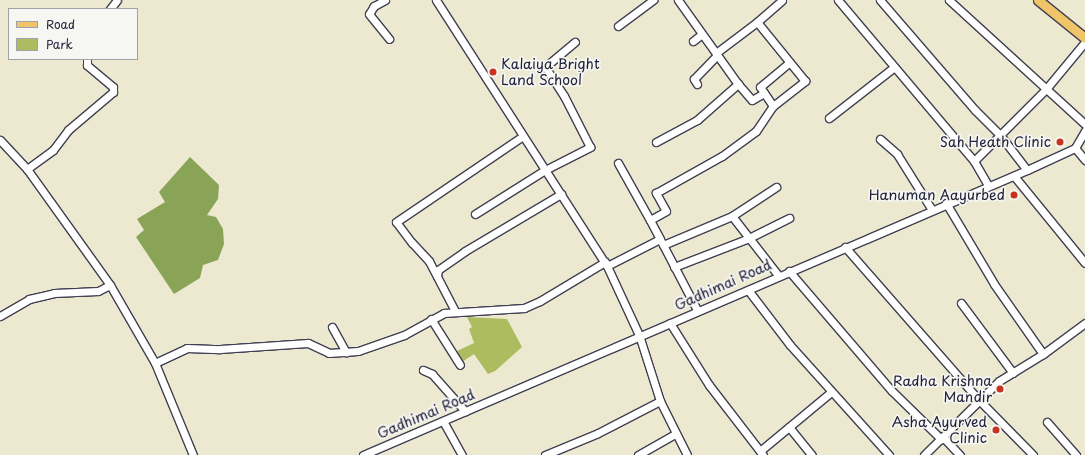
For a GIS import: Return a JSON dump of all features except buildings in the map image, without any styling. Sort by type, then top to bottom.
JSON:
[{"type":"main road","points":[[1038,0],[1085,38]]},
{"type":"street","points":[[111,8],[117,0]]},
{"type":"street","points":[[385,0],[372,3],[369,14],[389,39]]},
{"type":"street","points":[[436,0],[606,264],[639,335],[660,401],[675,434],[687,455]]},
{"type":"street","points":[[618,26],[653,0]]},
{"type":"street","points":[[678,0],[738,84],[752,100],[764,93]]},
{"type":"street","points":[[697,84],[694,79],[717,54],[782,0]]},
{"type":"street","points":[[838,0],[893,68],[974,161],[988,185]]},
{"type":"street","points":[[880,0],[975,110],[1000,135],[1027,170]]},
{"type":"street","points":[[949,0],[1085,124]]},
{"type":"street","points":[[650,220],[666,211],[656,193],[722,156],[756,131],[773,106],[805,81],[757,22]]},
{"type":"street","points":[[693,41],[702,34]]},
{"type":"street","points":[[476,214],[545,170],[590,147],[564,96],[545,68],[575,42]]},
{"type":"street","points":[[974,161],[1046,89],[1085,42]]},
{"type":"street","points":[[27,169],[53,150],[68,130],[112,92],[113,87],[87,65],[87,60]]},
{"type":"street","points":[[773,106],[760,87],[789,63]]},
{"type":"street","points":[[829,118],[893,68]]},
{"type":"street","points":[[656,142],[697,120],[738,84]]},
{"type":"street","points":[[1085,130],[1075,148],[1085,160]]},
{"type":"street","points":[[455,311],[429,261],[412,243],[396,222],[523,136]]},
{"type":"street","points":[[0,140],[27,169],[110,285],[155,364],[193,455]]},
{"type":"street","points":[[880,140],[898,154],[932,210]]},
{"type":"street","name":"Gadhimai Road","points":[[363,455],[697,310],[748,290],[778,275],[845,248],[988,185],[1014,176],[1075,148]]},
{"type":"street","points":[[618,163],[662,242],[697,310]]},
{"type":"street","points":[[1014,176],[1085,264]]},
{"type":"street","points":[[155,364],[188,348],[220,349],[308,343],[329,353],[358,351],[404,335],[431,319],[455,311],[524,308],[540,301],[606,264],[732,216],[776,187]]},
{"type":"street","points":[[437,276],[438,270],[465,251],[561,194]]},
{"type":"street","points":[[946,203],[994,284],[1043,354]]},
{"type":"street","points":[[732,216],[778,275]]},
{"type":"street","points":[[674,267],[749,238],[789,218]]},
{"type":"street","points":[[845,248],[979,400],[1033,455]]},
{"type":"street","points":[[789,271],[892,391],[960,455]]},
{"type":"street","points":[[0,316],[29,299],[54,293],[98,291],[110,285]]},
{"type":"street","points":[[748,290],[790,345],[889,455]]},
{"type":"street","points":[[961,302],[1013,373]]},
{"type":"street","points":[[431,319],[460,365]]},
{"type":"street","points":[[924,455],[999,381],[1043,354],[1085,322]]},
{"type":"street","points":[[670,323],[709,385],[762,453],[789,427],[831,392]]},
{"type":"street","points":[[332,327],[346,352]]},
{"type":"street","points":[[423,370],[432,374],[465,411]]},
{"type":"street","points":[[545,455],[598,433],[660,401]]},
{"type":"street","points":[[443,421],[462,455]]},
{"type":"street","points":[[1046,422],[1076,455]]},
{"type":"street","points":[[789,427],[812,455]]},
{"type":"street","points":[[638,455],[675,434]]},
{"type":"green space","points":[[190,157],[219,185],[218,199],[207,215],[216,217],[223,229],[224,244],[218,260],[203,265],[200,278],[174,294],[136,237],[144,230],[137,219],[165,202],[159,192]]},
{"type":"green space","points":[[467,317],[507,319],[522,347],[495,371],[488,374],[474,354],[462,362],[455,352],[474,343],[469,329],[472,327]]},
{"type":"place","name":"Kalaiya Bright Land School","points":[[493,72]]},
{"type":"place","name":"Sah Heath Clinic","points":[[1060,142]]},
{"type":"place","name":"Hanuman Aayurbed","points":[[1014,195]]},
{"type":"place","name":"Radha Krishna Mandir","points":[[1000,389]]},
{"type":"place","name":"Asha Ayurved Clinic","points":[[996,430]]}]
